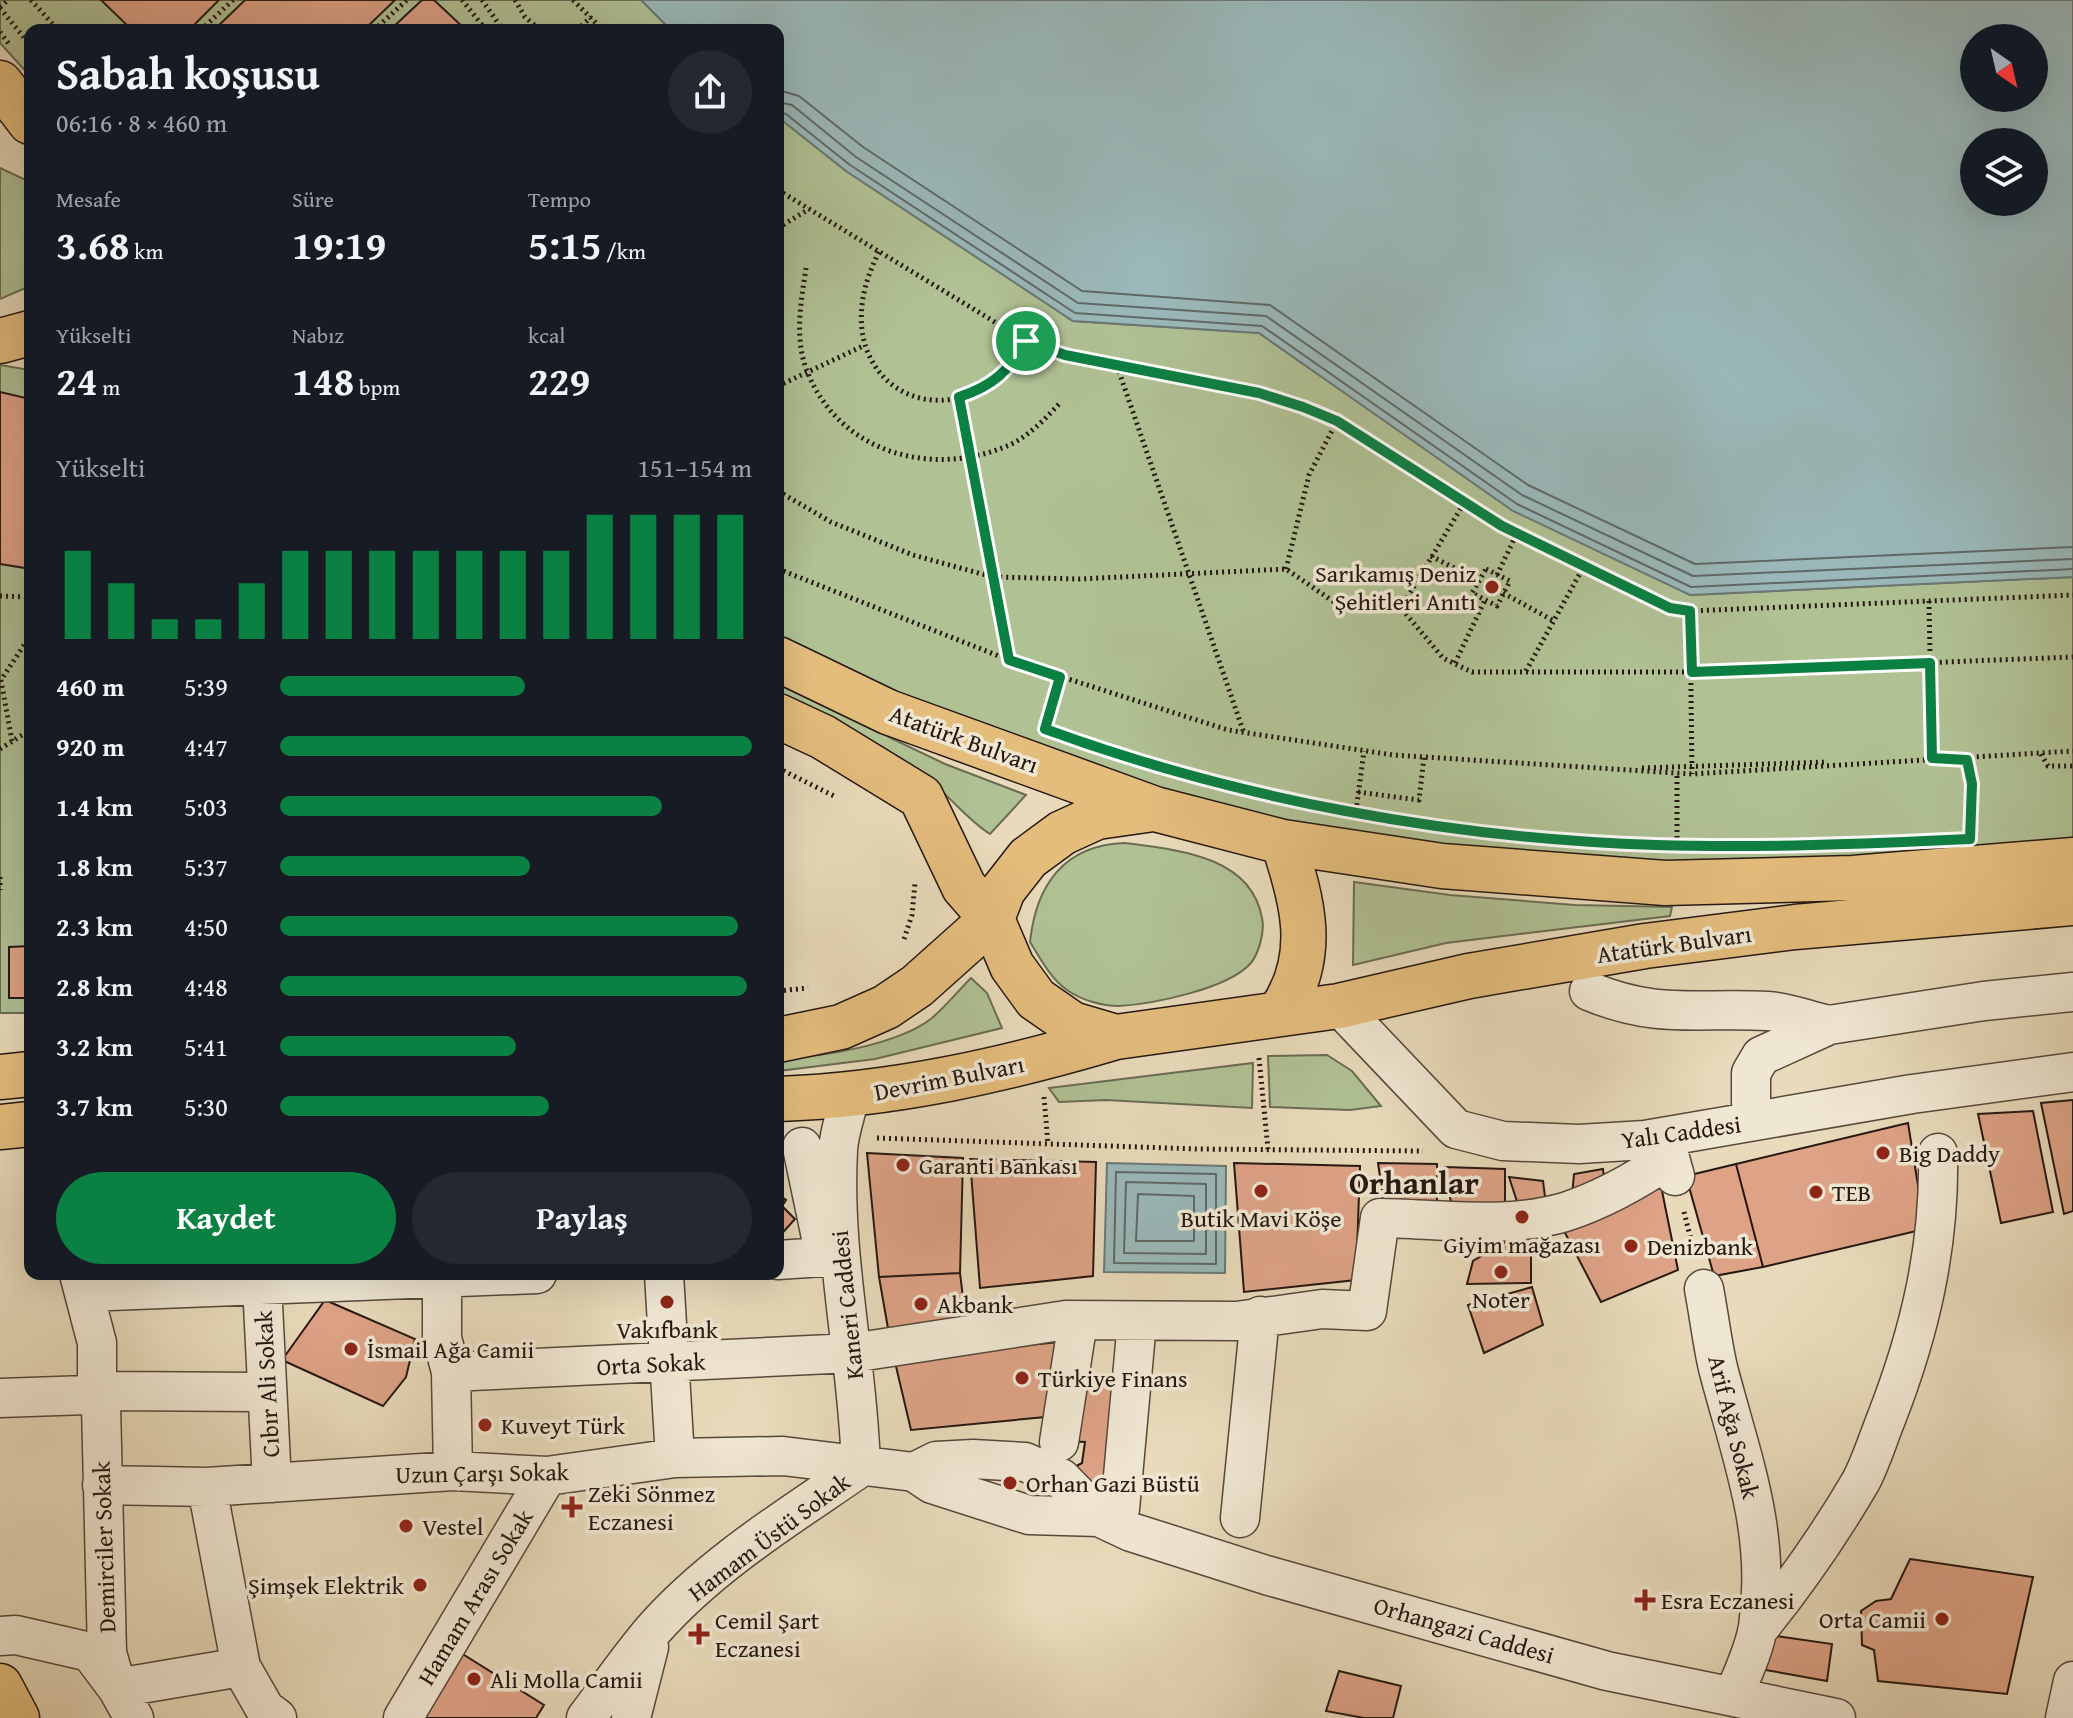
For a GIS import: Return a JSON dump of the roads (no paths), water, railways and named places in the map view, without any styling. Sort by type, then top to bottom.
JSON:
[{"type":"main road","points":[[0,83],[24,114]]},
{"type":"main road","points":[[0,121],[24,127]]},
{"type":"main road","points":[[0,341],[24,335]]},
{"type":"main road","name":"Atatürk Bulvarı","points":[[784,662],[888,712],[1155,809],[1283,842],[1442,866],[1665,883],[1853,878],[2073,860]]},
{"type":"main road","name":"Atatürk Bulvarı","points":[[784,719],[823,737],[921,797],[964,887],[992,919],[1012,966],[1036,999],[1072,1024],[1116,1037],[1339,1006],[1469,976],[1645,946],[1795,927],[2073,903]]},
{"type":"main road","name":"Atatürk Bulvarı","points":[[992,919],[1003,890],[1028,858],[1062,833],[1097,817],[1155,809]]},
{"type":"main road","points":[[1280,1012],[1300,976],[1304,949],[1304,916],[1283,842]]},
{"type":"main road","points":[[784,1039],[841,1027],[886,1007],[917,986],[992,919]]},
{"type":"main road","name":"Devrim Bulvarı","points":[[784,1100],[862,1113],[1116,1037]]},
{"type":"main road","points":[[0,1077],[24,1075]]},
{"type":"main road","points":[[0,1127],[24,1125]]},
{"type":"main road","points":[[0,1686],[17,1718]]},
{"type":"street","points":[[1589,991],[1620,1005],[1683,1013],[1770,1011],[1829,1025]]},
{"type":"street","points":[[1751,1103],[1751,1073],[1761,1056],[1829,1025],[1984,1001],[2073,992]]},
{"type":"street","name":"Yalı Caddesi","points":[[1339,1006],[1456,1129],[1503,1141],[1579,1144],[1645,1140],[1912,1094],[2073,1072]]},
{"type":"street","name":"Kaneri Caddesi","points":[[861,1467],[852,1353],[831,1256],[838,1147],[862,1113]]},
{"type":"street","points":[[784,1260],[831,1256],[802,1147]]},
{"type":"street","points":[[1757,1631],[1808,1567],[1863,1478],[1909,1360],[1930,1277],[1939,1209],[1938,1153]]},
{"type":"street","name":"Orta Sokak","points":[[451,1372],[852,1353],[1078,1321],[1237,1321],[1322,1309],[1367,1311],[1380,1218],[1499,1220],[1565,1212],[1673,1167]]},
{"type":"street","points":[[82,1283],[262,1285],[325,1280]]},
{"type":"street","points":[[442,1280],[442,1338],[451,1372],[453,1471]]},
{"type":"street","points":[[664,1280],[675,1458]]},
{"type":"street","name":"Demirciler Sokak","points":[[82,1283],[97,1343],[107,1653],[126,1703]]},
{"type":"street","name":"Cıbır Ali Sokak","points":[[262,1285],[272,1483]]},
{"type":"street","name":"Arif Ağa Sokak","points":[[1704,1289],[1718,1366],[1751,1479],[1762,1583],[1757,1631],[1733,1697]]},
{"type":"street","points":[[1240,1518],[1260,1316]]},
{"type":"street","points":[[1059,1442],[1078,1321]]},
{"type":"street","points":[[1109,1513],[1137,1322]]},
{"type":"street","points":[[0,1398],[99,1392],[266,1392]]},
{"type":"street","name":"Uzun Çarşı Sokak","points":[[102,1485],[207,1487],[453,1471],[547,1476],[675,1458],[783,1456],[861,1467]]},
{"type":"street","name":"Orhangazi Caddesi","points":[[861,1467],[914,1472],[932,1484],[1029,1515],[1109,1513],[1131,1532],[1266,1575],[1607,1671],[1733,1697],[1797,1714],[1836,1718]]},
{"type":"street","name":"Hamam Üstü Sokak","points":[[586,1718],[654,1629],[741,1551],[861,1467]]},
{"type":"street","name":"Hamam Arası Sokak","points":[[403,1718],[547,1476]]},
{"type":"street","points":[[207,1487],[241,1667],[265,1709],[277,1718]]},
{"type":"street","points":[[631,1717],[654,1629]]},
{"type":"street","name":"Demirciler Sokak","points":[[0,1636],[16,1635],[90,1652],[126,1703]]},
{"type":"street","points":[[126,1703],[241,1667]]},
{"type":"street","points":[[2065,1718],[2073,1681]]},
{"type":"water","points":[[641,0],[2073,0],[2073,577],[1690,595],[1513,511],[1259,333],[1073,321],[846,171],[784,122],[784,24],[665,24]]},
{"type":"water","points":[[1107,1163],[1226,1166],[1225,1273],[1104,1272]]},
{"type":"place","name":"Sarıkamış Deniz Şehitleri Anıtı","points":[[1492,587]]},
{"type":"place","name":"Big Daddy","points":[[1883,1153]]},
{"type":"place","name":"Garanti Bankası","points":[[903,1165]]},
{"type":"place","name":"Butik Mavi Köşe","points":[[1261,1191]]},
{"type":"place","name":"TEB","points":[[1816,1192]]},
{"type":"place","name":"Giyim mağazası","points":[[1522,1217]]},
{"type":"place","name":"Denizbank","points":[[1631,1246]]},
{"type":"place","name":"Noter","points":[[1501,1272]]},
{"type":"place","name":"Vakıfbank","points":[[667,1302]]},
{"type":"place","name":"Akbank","points":[[921,1304]]},
{"type":"place","name":"İsmail Ağa Camii","points":[[351,1349]]},
{"type":"place","name":"Türkiye Finans","points":[[1022,1378]]},
{"type":"place","name":"Kuveyt Türk","points":[[485,1425]]},
{"type":"place","name":"Orhan Gazi Büstü","points":[[1010,1483]]},
{"type":"place","name":"Zeki Sönmez Eczanesi","points":[[572,1507]]},
{"type":"place","name":"Vestel","points":[[406,1526]]},
{"type":"place","name":"Şimşek Elektrik","points":[[420,1585]]},
{"type":"place","name":"Esra Eczanesi","points":[[1645,1600]]},
{"type":"place","name":"Orta Camii","points":[[1942,1619]]},
{"type":"place","name":"Cemil Şart Eczanesi","points":[[699,1634]]},
{"type":"place","name":"Ali Molla Camii","points":[[474,1679]]},
{"type":"district","name":"Orhanlar","points":[[1414,1182]]}]
